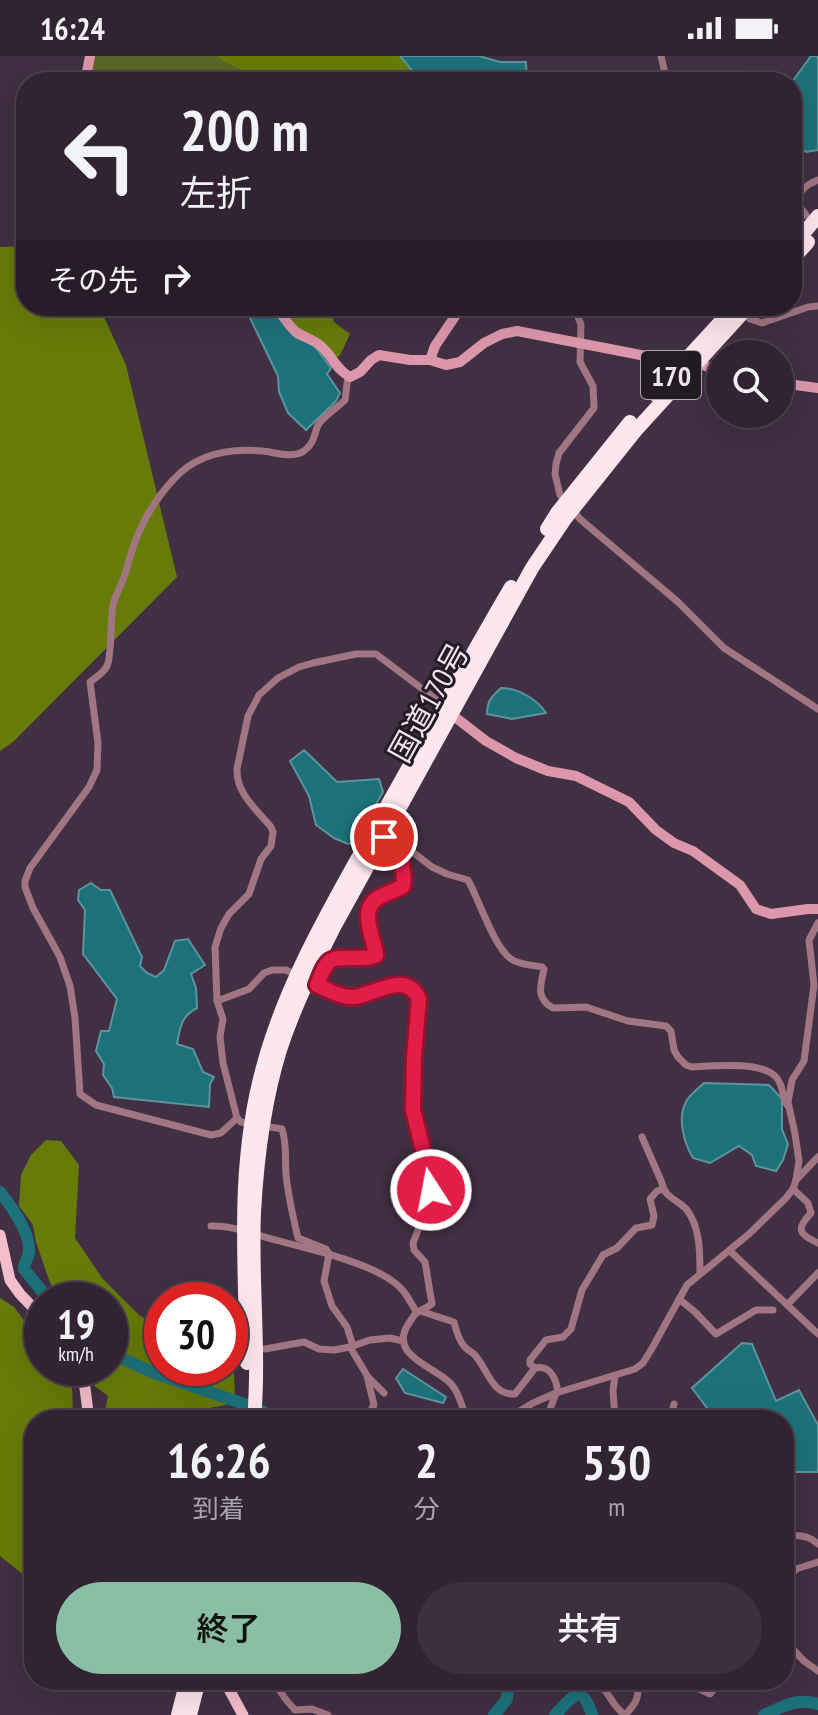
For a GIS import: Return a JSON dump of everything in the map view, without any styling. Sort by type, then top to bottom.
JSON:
[{"type":"highway","points":[[802,248],[818,229]]},
{"type":"highway","name":"国道170号","points":[[246,1410],[251,1326],[249,1140],[263,1067],[284,1000],[307,980],[384,837],[476,646],[561,516],[612,451],[671,390],[727,316]]},
{"type":"highway","name":"国道170号","points":[[690,363],[745,316]]},
{"type":"highway","name":"国道170号","points":[[307,980],[328,911],[447,710]]},
{"type":"highway","name":"国道170号","points":[[251,1326],[257,1388],[255,1410]]},
{"type":"highway","points":[[178,1715],[184,1690]]},
{"type":"highway","points":[[190,1715],[196,1690]]},
{"type":"main road","points":[[0,1235],[10,1280],[24,1298]]},
{"type":"main road","points":[[84,1386],[88,1410]]},
{"type":"main road","points":[[229,1690],[243,1715]]},
{"type":"street","points":[[283,316],[296,331],[326,350],[340,371],[350,377]]},
{"type":"street","points":[[430,360],[435,346],[455,316]]},
{"type":"street","points":[[578,316],[581,325],[580,362],[593,386],[594,408],[559,453],[555,474],[560,495],[580,519],[678,602],[724,648],[818,709]]},
{"type":"street","points":[[754,316],[762,323],[782,316]]},
{"type":"street","points":[[372,1408],[374,1405],[366,1374],[352,1346],[347,1327],[332,1306],[324,1281],[329,1254],[326,1249],[298,1238],[289,1196],[282,1129],[239,1120],[221,1133],[211,1135],[96,1105],[80,1094],[70,986],[60,957],[33,908],[25,881],[30,868],[89,787],[97,770],[98,743],[90,682],[109,664],[113,605],[136,537],[149,512],[172,481],[195,461],[234,450],[289,455],[302,452],[313,442],[319,423],[345,400],[348,376],[360,372],[379,355],[430,360],[446,365],[460,362],[484,343],[502,334],[517,331],[706,367]]},
{"type":"street","points":[[794,385],[818,388]]},
{"type":"street","points":[[239,1120],[225,1073],[220,1037],[223,1019],[217,1001],[215,947],[229,914],[249,894],[261,859],[271,846],[273,832],[242,793],[236,777],[248,716],[259,695],[278,678],[299,667],[356,654],[376,654],[486,741],[516,758],[548,771],[576,776],[629,802],[656,830],[674,843],[693,851],[740,885],[759,911],[771,914],[818,909]]},
{"type":"street","points":[[384,837],[405,847],[432,867],[468,880],[505,954],[517,962],[544,969],[541,996],[548,1006],[586,1007],[628,1021],[666,1026],[672,1035],[674,1050],[686,1065],[733,1065],[769,1071],[780,1082],[784,1100],[790,1108]]},
{"type":"street","points":[[307,980],[333,959],[376,955],[369,923],[370,907],[378,898],[403,886],[405,878],[401,857],[405,847]]},
{"type":"street","points":[[521,1410],[557,1393],[628,1372],[643,1363],[687,1285],[730,1251],[793,1189],[799,1161],[788,1102],[792,1080],[804,1061],[814,985],[809,940],[818,923]]},
{"type":"street","points":[[217,1001],[249,989],[264,973],[272,970],[286,970],[340,995],[355,997],[400,985],[411,988],[419,999],[413,1110],[431,1190],[413,1243],[414,1250],[425,1262],[432,1304],[418,1312],[402,1335],[405,1347],[419,1363],[453,1387],[463,1410]]},
{"type":"street","points":[[642,1137],[663,1189],[682,1204],[693,1220],[700,1249],[700,1273]]},
{"type":"street","points":[[796,1180],[818,1157]]},
{"type":"street","points":[[551,1410],[557,1393],[556,1379],[544,1368],[535,1368],[530,1360],[546,1340],[563,1337],[571,1329],[582,1290],[603,1255],[617,1248],[636,1228],[652,1225],[654,1216],[650,1199],[663,1189]]},
{"type":"street","points":[[793,1189],[811,1208],[811,1213],[801,1223],[801,1232],[818,1243]]},
{"type":"street","points":[[211,1226],[229,1227],[329,1254],[387,1277],[403,1289],[418,1312],[454,1322],[455,1332],[465,1348],[475,1355],[492,1384],[506,1393],[515,1394],[535,1368]]},
{"type":"street","points":[[730,1251],[818,1334]]},
{"type":"street","points":[[787,1305],[818,1273]]},
{"type":"street","points":[[679,1299],[716,1334],[756,1310],[773,1310]]},
{"type":"street","points":[[265,1349],[304,1342],[319,1349],[334,1350],[379,1339],[403,1341]]},
{"type":"street","points":[[366,1374],[384,1393]]},
{"type":"street","points":[[614,1410],[615,1376]]},
{"type":"street","points":[[673,1410],[674,1404]]},
{"type":"street","points":[[794,1536],[806,1536],[818,1544]]},
{"type":"street","points":[[794,1571],[818,1562]]},
{"type":"street","points":[[794,1650],[818,1671]]},
{"type":"street","points":[[279,1690],[295,1710],[312,1709],[328,1715]]},
{"type":"street","points":[[605,1690],[624,1715],[636,1703],[639,1690]]},
{"type":"shaded area","points":[[90,56],[218,56],[244,72],[89,72]]},
{"type":"shaded area","points":[[400,56],[479,56],[500,62],[526,62],[526,72],[413,72]]},
{"type":"shaded area","points":[[811,56],[817,56],[818,150],[806,152],[802,149],[802,72],[799,72]]},
{"type":"shaded area","points":[[249,316],[278,316],[295,337],[314,345],[331,368],[327,374],[340,393],[336,401],[306,430],[288,413],[279,392],[278,376]]},
{"type":"shaded area","points":[[501,688],[526,695],[546,713],[512,719],[487,714],[491,699]]},
{"type":"shaded area","points":[[304,750],[337,782],[379,779],[383,792],[354,843],[348,844],[334,838],[316,825],[309,796],[290,761]]},
{"type":"shaded area","points":[[91,883],[101,890],[110,890],[142,957],[140,966],[147,973],[156,977],[164,970],[175,941],[188,939],[205,965],[191,974],[196,988],[197,1008],[184,1019],[177,1044],[193,1049],[203,1072],[214,1077],[210,1084],[209,1107],[114,1097],[103,1075],[104,1064],[96,1051],[101,1031],[109,1031],[117,999],[83,954],[85,910],[78,900],[79,890]]},
{"type":"shaded area","points":[[704,1083],[769,1085],[782,1099],[782,1129],[788,1144],[776,1171],[756,1166],[752,1155],[739,1146],[710,1163],[693,1158],[684,1138],[683,1108],[687,1099]]},
{"type":"shaded area","points":[[742,1343],[752,1344],[776,1401],[799,1390],[818,1425],[818,1472],[794,1472],[794,1410],[708,1410],[692,1388]]},
{"type":"shaded area","points":[[403,1369],[446,1397],[443,1403],[405,1393],[396,1378]]},
{"type":"green space","points":[[218,56],[400,56],[412,72],[244,72]]},
{"type":"green space","points":[[16,246],[16,316],[104,316],[126,365],[177,577],[13,742],[0,751],[0,247]]},
{"type":"green space","points":[[284,316],[331,316],[334,322],[350,334],[336,358],[315,336],[296,331]]},
{"type":"green space","points":[[46,1140],[61,1141],[79,1165],[75,1238],[106,1282],[50,1282],[33,1225],[19,1206],[21,1175],[31,1155]]},
{"type":"green space","points":[[0,1298],[14,1307],[24,1320],[24,1386],[72,1386],[73,1410],[24,1410],[24,1575],[0,1556]]},
{"type":"green space","points":[[128,1304],[144,1318],[144,1386],[234,1386],[235,1403],[200,1410],[105,1410],[108,1396],[95,1386],[128,1386]]},
{"type":"waterway","points":[[0,1192],[26,1236],[29,1251],[24,1269],[34,1282]]},
{"type":"waterway","points":[[128,1361],[260,1410]]},
{"type":"waterway","points":[[494,1715],[507,1699],[508,1690]]},
{"type":"waterway","points":[[555,1715],[572,1698],[580,1695],[592,1715]]},
{"type":"waterway","points":[[764,1715],[797,1702],[818,1704]]},
{"type":"route","points":[[384,837],[405,847],[401,857],[405,878],[403,886],[378,898],[370,907],[369,923],[376,955],[373,958],[333,959],[327,964],[317,985],[340,995],[355,997],[400,985],[416,993],[419,999],[413,1110],[431,1190]]}]
